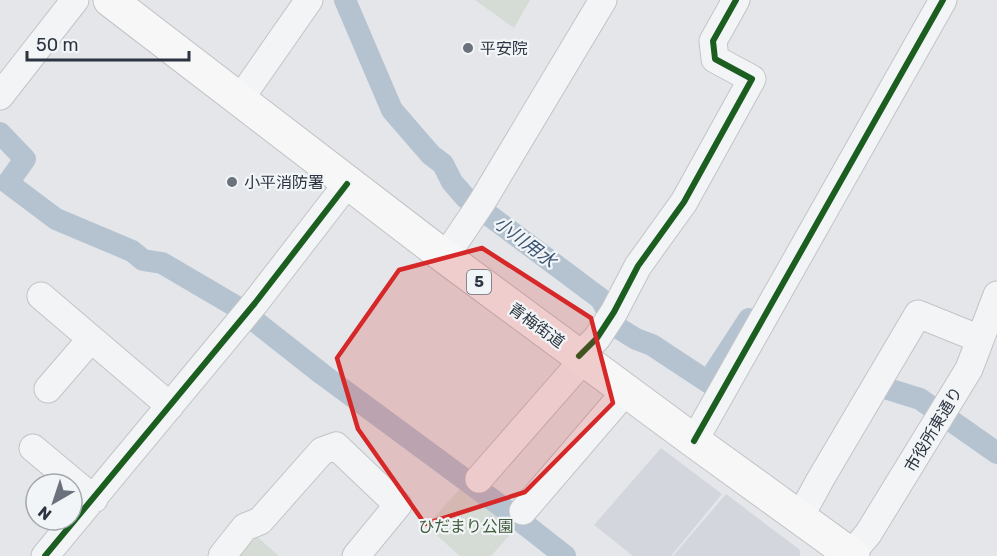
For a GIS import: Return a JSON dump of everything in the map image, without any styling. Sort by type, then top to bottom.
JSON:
[{"type":"main road","name":"青梅街道","points":[[110,0],[347,184],[800,517],[848,555]]},
{"type":"street","points":[[0,96],[75,0]]},
{"type":"street","points":[[240,99],[309,0]]},
{"type":"street","points":[[445,257],[477,209],[603,0]]},
{"type":"street","points":[[479,479],[597,338],[638,266],[684,202],[752,79],[715,59],[713,41],[736,0]]},
{"type":"street","points":[[694,441],[943,0]]},
{"type":"street","points":[[45,556],[247,313],[347,184]]},
{"type":"street","name":"市役所東通り","points":[[848,555],[867,534],[969,369],[997,295]]},
{"type":"street","points":[[41,297],[170,406]]},
{"type":"street","points":[[800,517],[918,314],[980,339]]},
{"type":"street","points":[[48,389],[91,339]]},
{"type":"street","points":[[523,511],[626,391]]},
{"type":"street","points":[[222,556],[245,527],[260,521],[322,451],[336,446],[398,505],[356,556]]},
{"type":"street","points":[[33,448],[94,499]]},
{"type":"highlighted area","points":[[482,248],[591,318],[613,403],[525,492],[425,524],[358,429],[337,358],[399,270]]},
{"type":"shaded area","points":[[661,448],[722,494],[671,556],[633,556],[594,525]]},
{"type":"shaded area","points":[[726,494],[800,550],[800,556],[673,556]]},
{"type":"green space","points":[[475,0],[530,0],[514,28]]},
{"type":"green space","name":"ひだまり公園","points":[[460,489],[516,528],[491,556],[460,556],[426,526]]},
{"type":"green space","points":[[253,533],[279,556],[233,556]]},
{"type":"waterway","name":"小川用水","points":[[345,0],[392,110],[431,155],[443,164],[452,182],[466,198],[601,299],[615,326],[636,339],[652,345],[708,382],[749,319]]},
{"type":"waterway","points":[[0,133],[25,159],[8,183],[56,219],[132,251],[143,260],[162,263],[237,307],[322,374],[565,556]]},
{"type":"waterway","name":"小川用水","points":[[888,389],[920,399],[997,453]]},
{"type":"cycle path","points":[[579,356],[597,338],[614,312],[638,266],[684,202],[752,79],[715,59],[713,41],[736,0]]},
{"type":"cycle path","points":[[694,441],[943,0]]},
{"type":"cycle path","points":[[45,556],[255,303],[347,184]]},
{"type":"place","name":"平安院","points":[[468,48]]},
{"type":"place","name":"小平消防署","points":[[232,182]]}]
